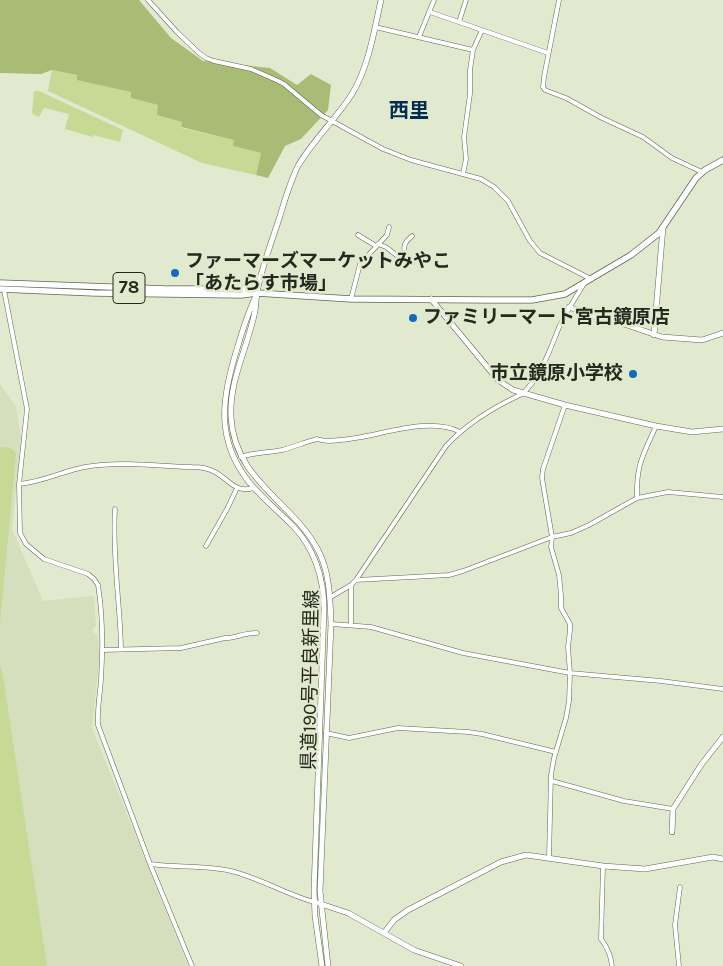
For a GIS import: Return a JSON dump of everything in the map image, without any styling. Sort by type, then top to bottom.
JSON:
[{"type":"main road","points":[[257,293],[292,178],[306,154],[333,121],[358,84],[367,59],[381,0]]},
{"type":"main road","name":"78","points":[[2,290],[241,295],[257,293],[351,298],[488,300],[548,298],[565,294],[591,279],[631,255],[659,233],[696,178],[702,172],[723,160]]},
{"type":"main road","points":[[654,335],[663,227]]},
{"type":"main road","name":"78","points":[[0,283],[166,289],[242,288],[257,293]]},
{"type":"main road","name":"県道190号平良新里線","points":[[257,293],[255,311],[235,380],[230,405],[232,430],[242,457],[255,479],[308,533],[322,559],[327,575],[330,598],[320,904],[328,966]]},
{"type":"main road","name":"県道190号平良新里線","points":[[257,293],[232,363],[224,409],[227,440],[232,454],[254,488],[293,526],[308,546],[320,574],[324,600],[314,902],[322,966]]},
{"type":"main road","points":[[431,299],[498,380],[513,390],[565,405],[656,426],[692,432],[723,429]]},
{"type":"main road","points":[[570,306],[592,316],[618,322],[654,335],[676,339],[702,340],[723,333]]},
{"type":"main road","points":[[672,832],[673,809],[701,765],[723,737]]},
{"type":"main road","points":[[384,934],[394,920],[408,910],[501,862],[526,855],[603,866],[645,869],[713,857],[723,859]]},
{"type":"main road","points":[[314,902],[348,914],[414,950],[461,966]]},
{"type":"street","points":[[148,0],[199,53],[214,61],[251,69],[284,84],[321,115],[400,156],[482,179],[494,187],[508,201],[530,241],[540,253],[591,279]]},
{"type":"street","points":[[419,37],[434,0]]},
{"type":"street","points":[[459,22],[466,0]]},
{"type":"street","points":[[559,0],[544,77],[543,87],[545,90],[566,98],[643,138],[672,158],[702,172]]},
{"type":"street","points":[[430,12],[548,53]]},
{"type":"street","points":[[375,27],[473,50]]},
{"type":"street","points":[[463,174],[466,159],[464,137],[470,94],[470,70],[473,50],[482,30]]},
{"type":"street","points":[[351,298],[360,264],[387,235],[389,227]]},
{"type":"street","points":[[358,236],[386,247],[409,264],[413,260],[406,256],[404,243],[412,236]]},
{"type":"street","points":[[395,255],[404,247]]},
{"type":"street","points":[[324,600],[351,585],[356,580],[446,446],[468,425],[522,394],[539,372],[570,306],[585,282]]},
{"type":"street","points":[[2,290],[27,409],[19,484],[20,533],[26,544],[44,559],[88,574],[94,578],[98,585],[102,650],[101,680],[97,709],[98,725],[150,864],[192,966]]},
{"type":"street","points":[[549,858],[554,758],[568,710],[570,624],[561,608],[559,575],[551,546],[552,537],[542,478],[565,405]]},
{"type":"street","points":[[242,457],[251,453],[279,451],[300,446],[317,439],[324,442],[354,439],[396,430],[442,425],[460,432]]},
{"type":"street","points":[[637,498],[636,478],[640,462],[656,426]]},
{"type":"street","points":[[19,484],[29,483],[60,472],[86,467],[140,464],[203,468],[214,471],[236,488],[245,490],[254,488]]},
{"type":"street","points":[[206,546],[227,509],[236,488]]},
{"type":"street","points":[[356,580],[449,575],[552,537],[571,533],[637,498],[668,492],[723,497]]},
{"type":"street","points":[[115,509],[115,552],[121,648]]},
{"type":"street","points":[[351,585],[351,625]]},
{"type":"street","points":[[330,624],[370,627],[464,654],[570,673],[661,681],[723,689]]},
{"type":"street","points":[[102,650],[121,648],[181,648],[225,638],[230,639],[246,632],[257,633]]},
{"type":"street","points":[[326,733],[349,738],[398,728],[468,732],[556,752]]},
{"type":"street","points":[[552,781],[624,801],[673,809]]},
{"type":"street","points":[[150,864],[230,871],[314,902]]},
{"type":"street","points":[[603,866],[601,939],[611,956],[612,966]]},
{"type":"street","points":[[679,966],[675,925],[680,887]]},
{"type":"shaded area","points":[[0,384],[16,407],[21,437],[12,529],[43,601],[94,596],[96,626],[93,628],[93,631],[98,635],[99,661],[92,728],[188,966],[0,966]]},
{"type":"green space","points":[[0,0],[139,0],[171,38],[203,61],[270,68],[297,85],[311,74],[331,85],[328,110],[301,139],[285,146],[268,178],[256,175],[261,153],[233,146],[234,140],[181,127],[182,122],[157,115],[158,105],[131,98],[131,92],[77,80],[77,75],[52,70],[41,74],[0,73]]},
{"type":"green space","points":[[52,70],[77,75],[78,80],[132,92],[131,98],[158,105],[182,122],[181,128],[235,140],[234,146],[261,153],[256,175],[202,163],[48,91]]},
{"type":"green space","points":[[34,91],[39,91],[123,130],[120,142],[65,129],[69,114],[44,108],[39,117],[32,113]]},
{"type":"green space","points":[[0,448],[12,449],[16,454],[0,623]]},
{"type":"green space","points":[[0,664],[3,676],[47,966],[0,966]]},
{"type":"place","name":"ファーマーズマーケットみやこ 「あたらす市場」","points":[[175,273]]},
{"type":"place","name":"ファミリーマート宮古鏡原店","points":[[413,318]]},
{"type":"place","name":"市立鏡原小学校","points":[[633,374]]},
{"type":"district","name":"西里","points":[[409,111]]}]
